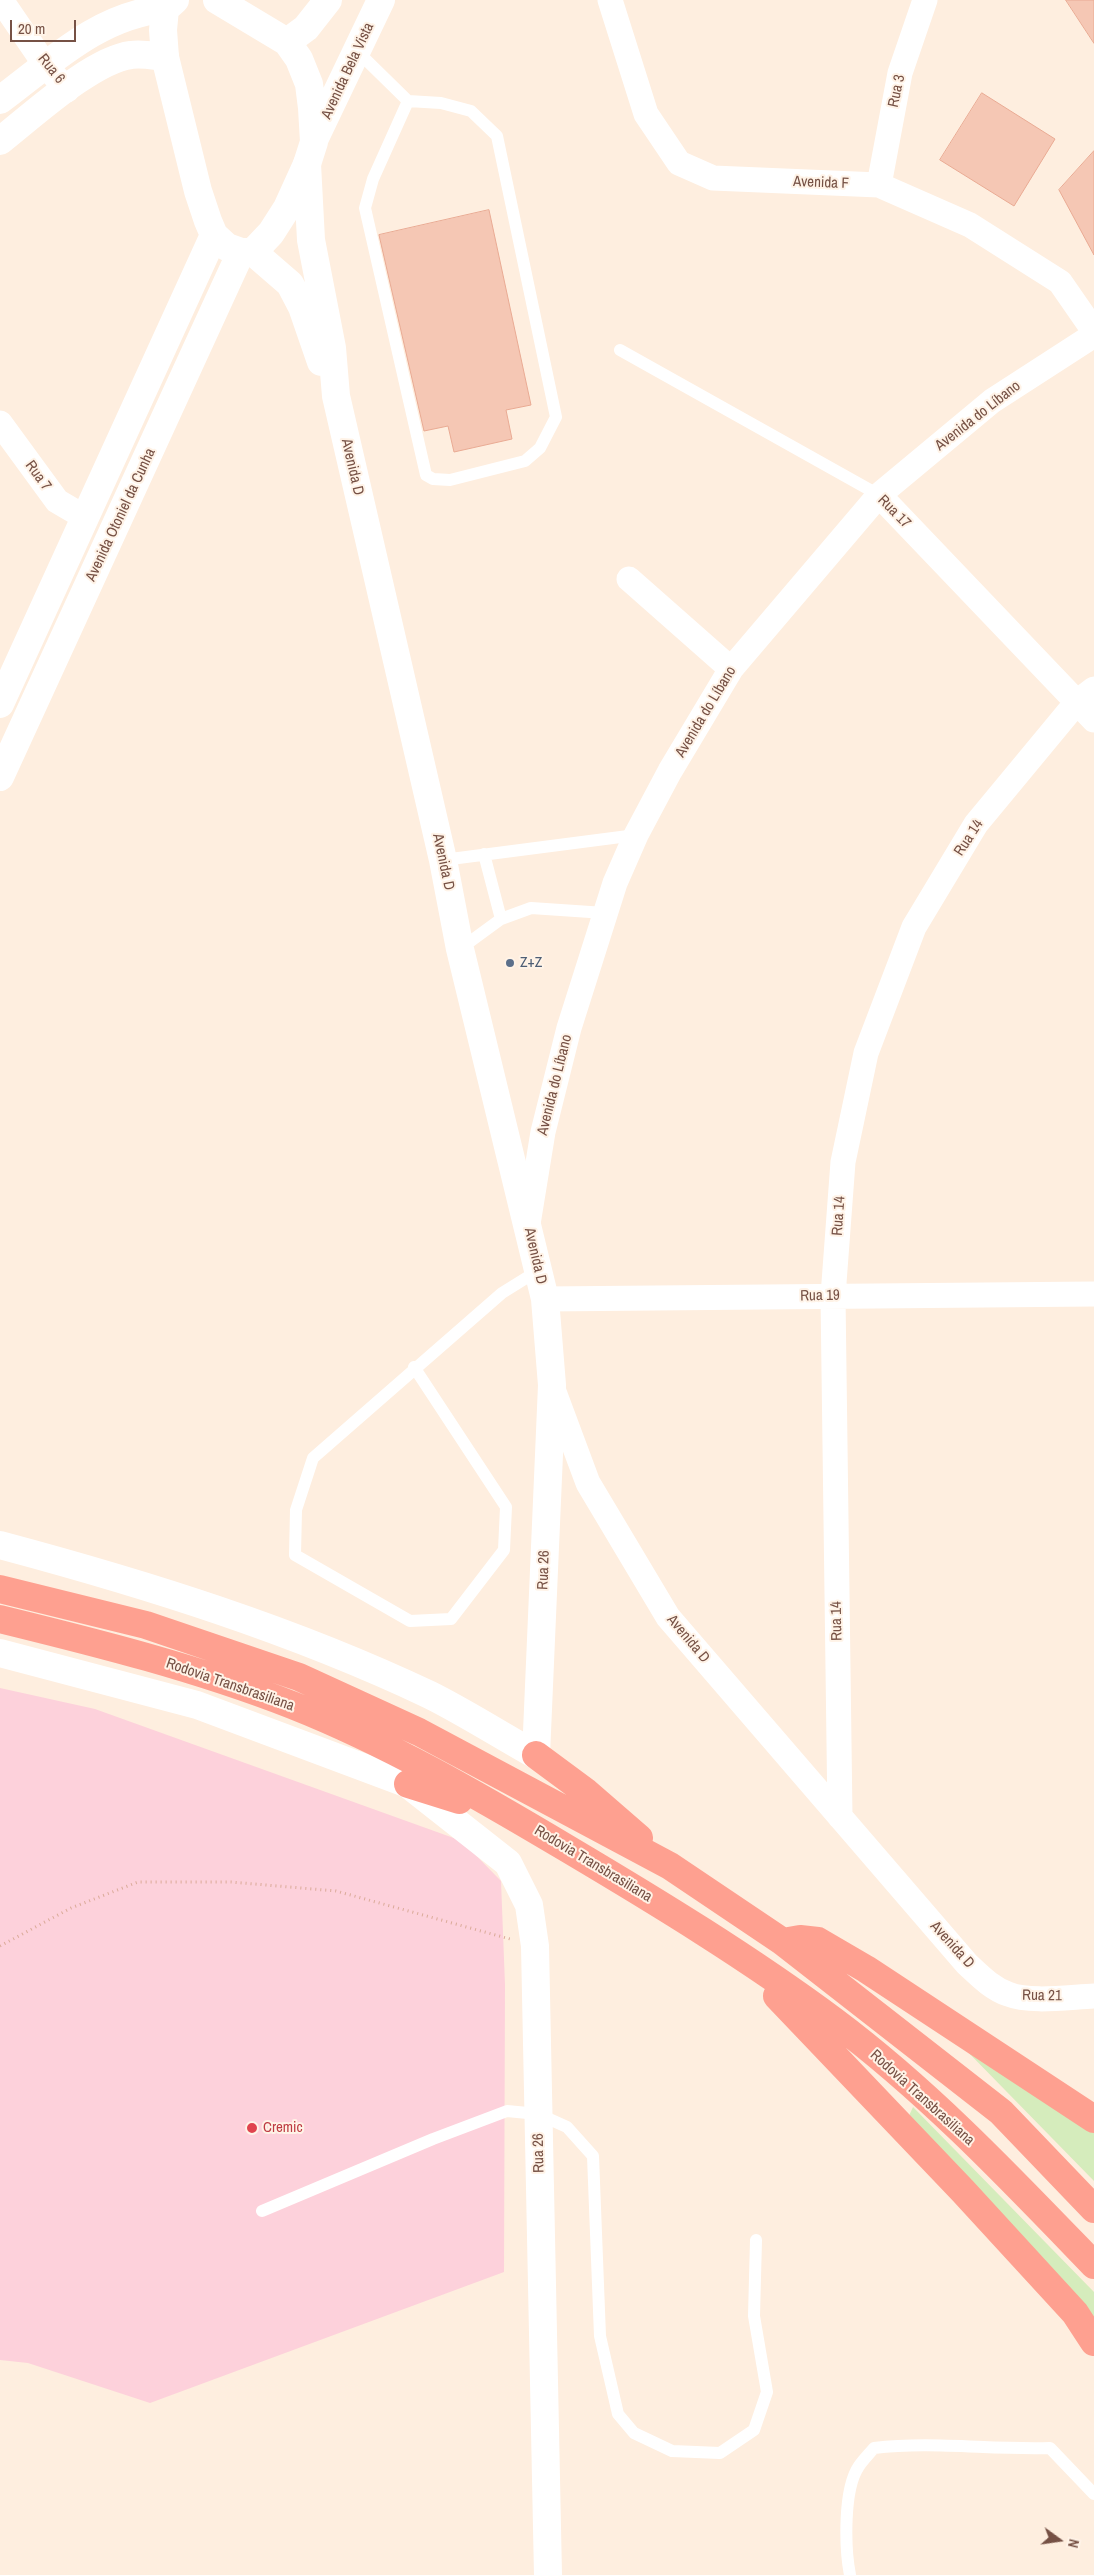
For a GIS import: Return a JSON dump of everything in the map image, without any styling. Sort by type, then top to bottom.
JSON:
[{"type":"highway","name":"Rodovia Transbrasiliana","points":[[0,1589],[146,1625],[299,1677],[419,1732],[670,1866],[783,1942],[1001,2112],[1094,2209]]},
{"type":"highway","name":"Rodovia Transbrasiliana","points":[[0,1619],[133,1652],[292,1706],[411,1760],[518,1819],[731,1948],[836,2023],[910,2085],[1000,2169],[1094,2265]]},
{"type":"highway","points":[[536,1755],[624,1824],[670,1866]]},
{"type":"highway","points":[[408,1784],[518,1819]]},
{"type":"highway","points":[[783,1942],[800,1939],[818,1941],[866,1969],[1094,2119]]},
{"type":"highway","points":[[731,1948],[963,2191],[1075,2313],[1094,2342]]},
{"type":"street","name":"Rua 6","points":[[1,0],[46,66],[67,90]]},
{"type":"street","points":[[221,1],[264,30],[287,42],[306,28],[328,0]]},
{"type":"street","name":"Avenida Bela Vista","points":[[247,252],[271,233],[287,208],[310,153],[381,0]]},
{"type":"street","name":"Avenida F","points":[[610,0],[646,114],[679,163],[713,178],[878,185],[970,225],[1060,282],[1094,332]]},
{"type":"street","name":"Rua 3","points":[[878,185],[900,73],[925,0]]},
{"type":"street","points":[[0,100],[88,35],[112,22],[170,3]]},
{"type":"street","points":[[170,3],[163,30],[165,57],[198,191],[214,235]]},
{"type":"street","name":"Avenida D","points":[[287,42],[300,59],[309,84],[310,153],[307,210],[310,240],[332,348],[336,396],[443,860],[460,948],[539,1270],[545,1299],[552,1385],[588,1483],[668,1617],[967,1964],[992,1986]]},
{"type":"street","points":[[0,141],[67,90],[113,59],[131,55],[165,57]]},
{"type":"street","name":"Avenida D","points":[[214,235],[227,247],[247,252],[290,284],[302,306],[316,352],[336,396]]},
{"type":"street","name":"Avenida Otoniel da Cunha","points":[[0,704],[214,235]]},
{"type":"street","name":"Avenida Otoniel da Cunha","points":[[0,777],[247,252]]},
{"type":"street","name":"Avenida do Líbano","points":[[528,1224],[543,1132],[569,1028],[615,884],[636,835],[670,771],[731,669],[879,495],[992,401],[1094,335]]},
{"type":"street","name":"Rua 7","points":[[0,423],[56,501],[86,518]]},
{"type":"street","name":"Rua 17","points":[[879,495],[1085,695],[1094,720]]},
{"type":"street","points":[[629,579],[731,669]]},
{"type":"street","name":"Rua 14","points":[[840,1816],[832,1296],[843,1162],[866,1053],[914,927],[976,824],[1085,695]]},
{"type":"street","name":"Rua 19","points":[[545,1299],[1094,1294]]},
{"type":"street","name":"Rua 26","points":[[536,1755],[552,1385]]},
{"type":"street","points":[[0,1545],[113,1575],[292,1636],[430,1696],[536,1755]]},
{"type":"street","name":"Rodovia Transbrasiliana","points":[[0,1652],[197,1705],[408,1784]]},
{"type":"street","name":"Rua 26","points":[[408,1784],[508,1863],[529,1905],[535,1946],[548,2575]]},
{"type":"street","name":"Rua 21","points":[[992,1986],[1008,1994],[1026,1998],[1094,1996]]},
{"type":"lane","points":[[357,51],[408,101],[441,103],[471,111],[497,136],[556,417],[540,448],[525,461],[450,480],[433,479],[426,475],[365,208],[373,179],[408,101]]},
{"type":"lane","name":"Rua 17","points":[[620,350],[879,495]]},
{"type":"lane","points":[[443,860],[636,835]]},
{"type":"lane","points":[[484,854],[501,919]]},
{"type":"lane","points":[[460,948],[501,919],[531,908],[605,913]]},
{"type":"lane","points":[[414,1367],[506,1507],[504,1550],[451,1619],[410,1621],[296,1555],[296,1510],[313,1458],[414,1367],[502,1293],[539,1270]]},
{"type":"lane","points":[[262,2211],[415,2146],[507,2111],[538,2114],[566,2127],[593,2156],[600,2336],[618,2414],[634,2433],[672,2451],[720,2453],[754,2430],[767,2392],[754,2316],[756,2240]]},
{"type":"lane","points":[[850,2575],[847,2562],[848,2494],[858,2467],[874,2448],[900,2445],[1013,2449],[1050,2448],[1094,2494]]},
{"type":"path","points":[[0,1946],[71,1908],[138,1882],[231,1882],[336,1892],[535,1946]]},
{"type":"shaded area","name":"Cremic","points":[[0,1688],[95,1709],[462,1841],[501,1881],[505,1985],[504,2272],[150,2403],[28,2363],[0,2360]]},
{"type":"green space","points":[[961,2045],[1094,2130],[1094,2181]]},
{"type":"green space","points":[[913,2107],[1094,2292],[1094,2326],[908,2118]]},
{"type":"building","points":[[1066,0],[1094,0],[1094,43]]},
{"type":"building","points":[[982,93],[1055,139],[1014,206],[940,160]]},
{"type":"building","points":[[1094,151],[1094,255],[1059,190]]},
{"type":"building","points":[[489,210],[531,405],[506,410],[512,439],[454,452],[448,426],[424,431],[379,235]]},
{"type":"place","name":"Z+Z","points":[[510,963]]},
{"type":"place","name":"Cremic","points":[[252,2128]]}]
